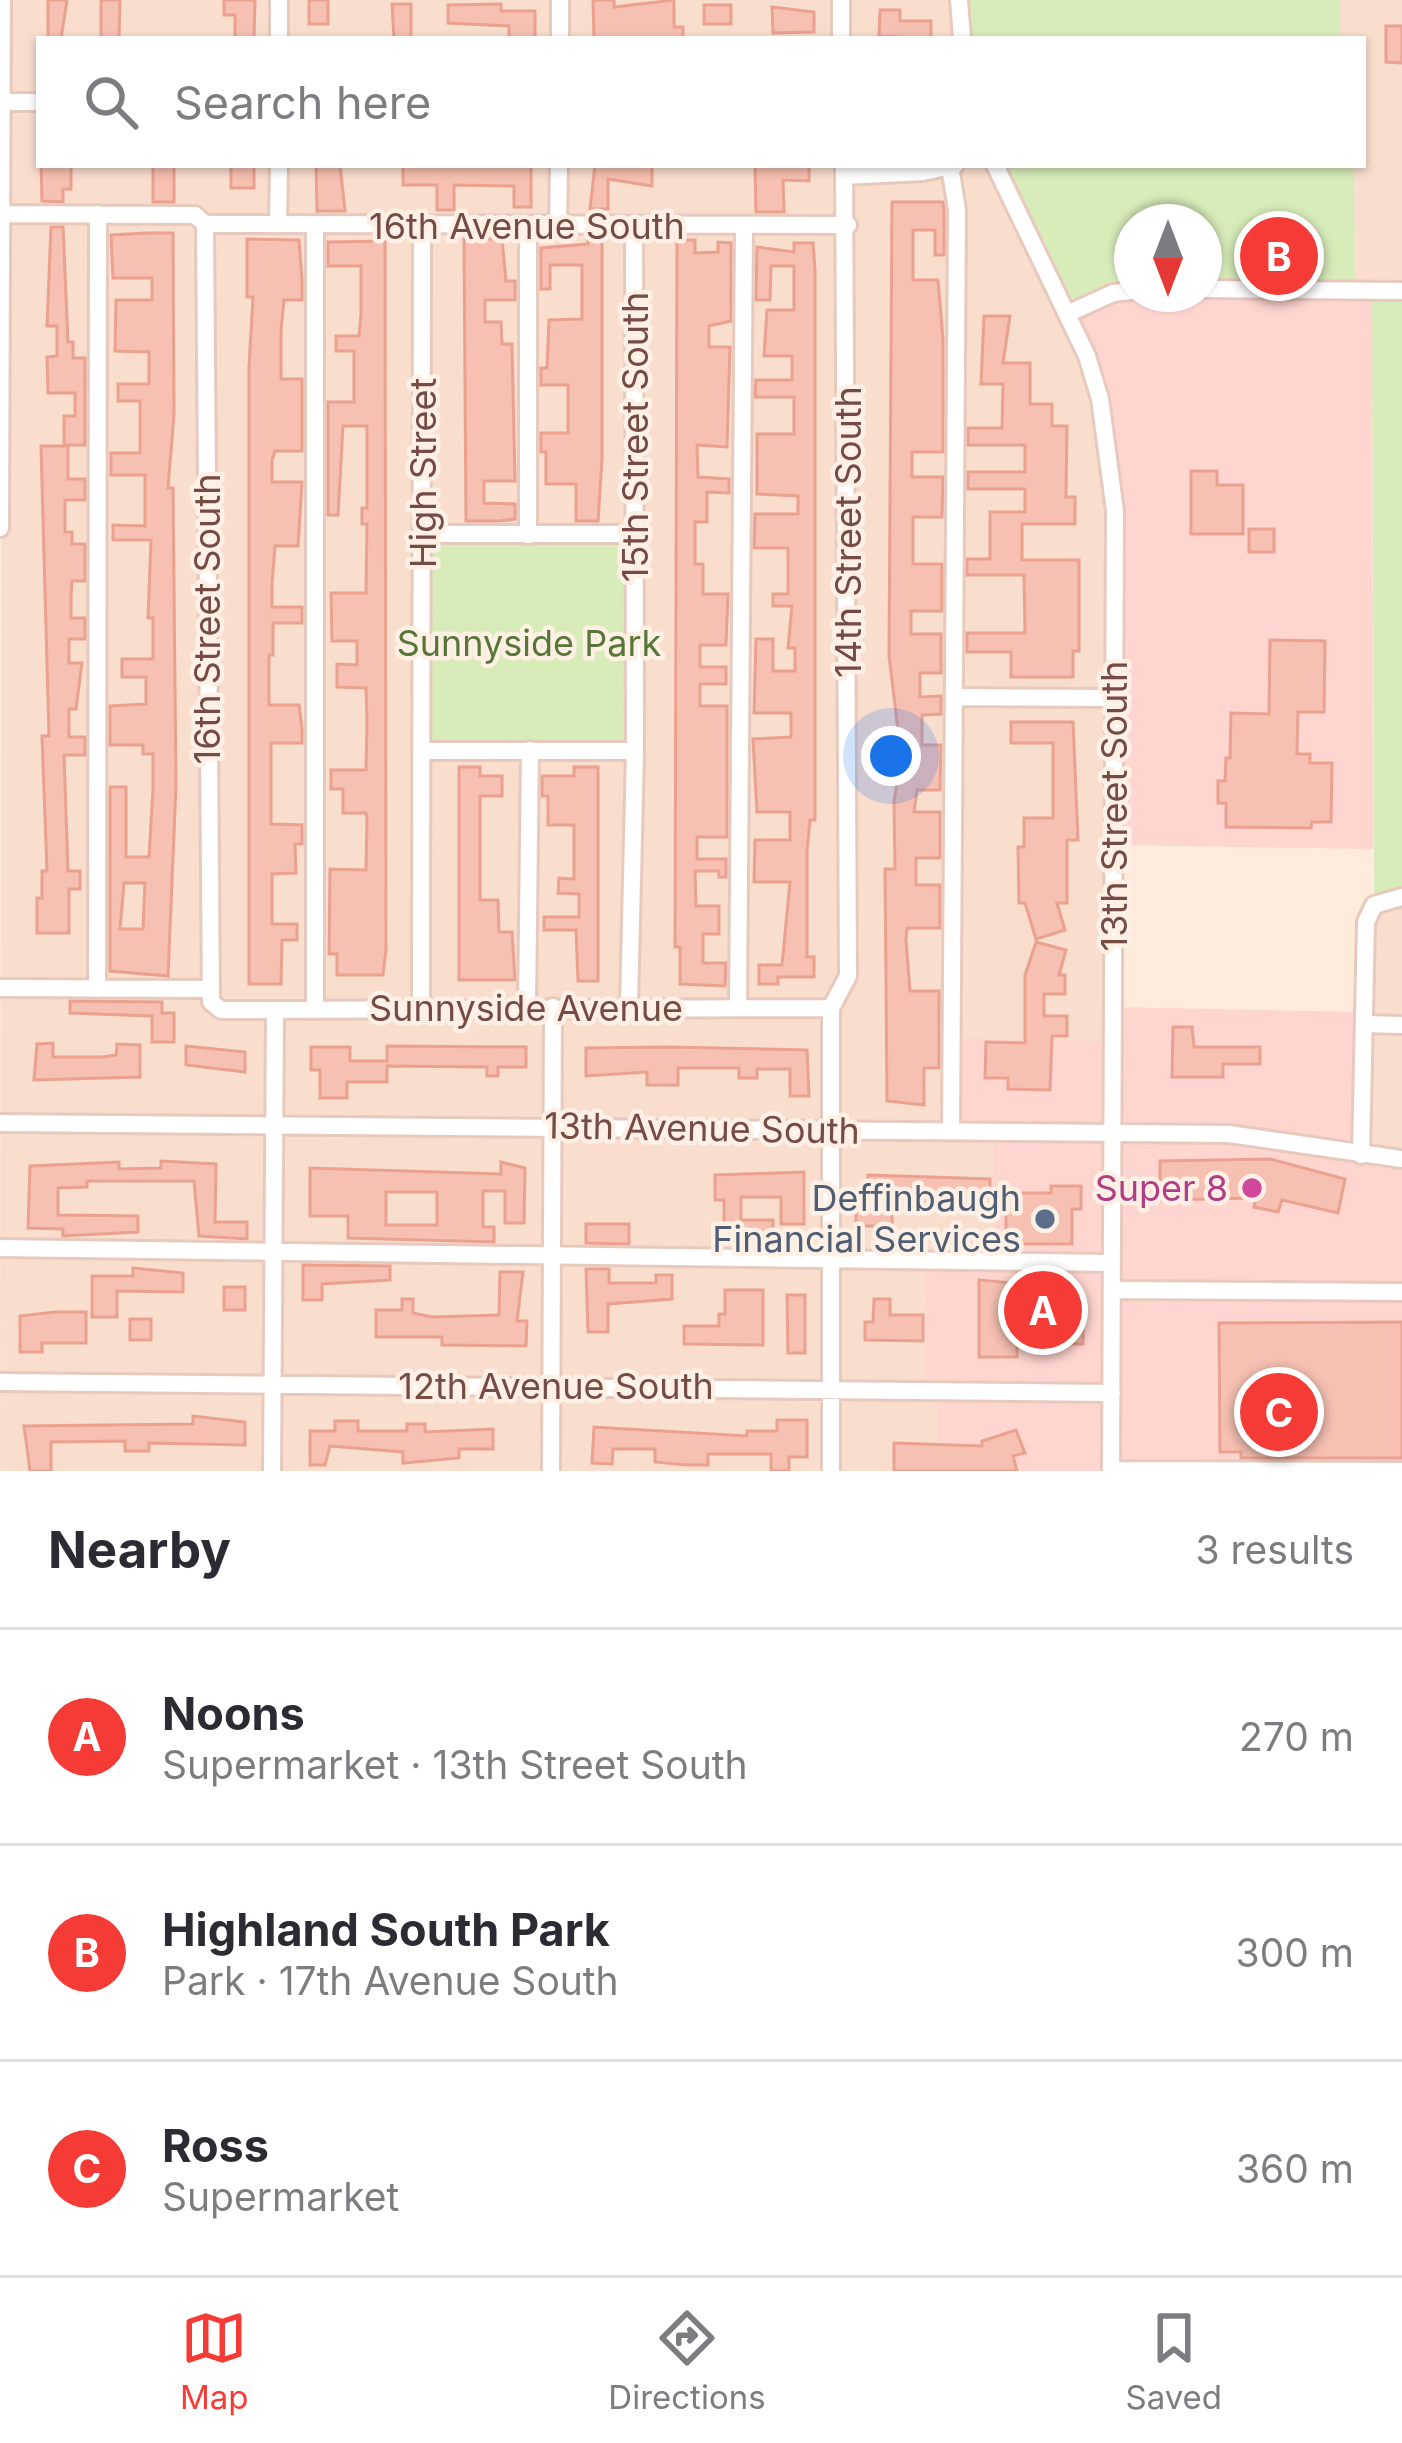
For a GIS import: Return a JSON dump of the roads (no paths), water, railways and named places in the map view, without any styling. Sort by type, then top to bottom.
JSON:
[{"type":"street","points":[[0,527],[2,0]]},
{"type":"street","points":[[279,36],[280,0]]},
{"type":"street","points":[[560,0],[560,36]]},
{"type":"street","points":[[841,0],[841,36]]},
{"type":"street","points":[[959,0],[962,36]]},
{"type":"street","points":[[1,102],[36,102]]},
{"type":"street","points":[[278,224],[279,168]]},
{"type":"street","points":[[558,226],[559,168]]},
{"type":"street","points":[[844,170],[898,168]]},
{"type":"street","points":[[951,1131],[957,209],[952,168]]},
{"type":"street","name":"13th Street South","points":[[996,168],[1067,314],[1099,393],[1115,511],[1111,1470]]},
{"type":"street","name":"14th Street South","points":[[830,1471],[831,1008],[848,976],[848,225],[844,170]]},
{"type":"street","name":"16th Avenue South","points":[[1,214],[195,215],[205,224],[848,225]]},
{"type":"street","points":[[97,988],[98,214]]},
{"type":"street","name":"16th Street South","points":[[205,224],[208,989]]},
{"type":"street","points":[[314,225],[315,1009]]},
{"type":"street","name":"High Street","points":[[421,1009],[422,226]]},
{"type":"street","points":[[528,535],[529,226]]},
{"type":"street","name":"15th Street South","points":[[629,1007],[635,751],[634,226]]},
{"type":"street","points":[[738,1008],[744,226]]},
{"type":"street","points":[[1222,289],[1402,291]]},
{"type":"street","points":[[1067,314],[1114,293]]},
{"type":"street","points":[[423,534],[636,535]]},
{"type":"street","points":[[956,697],[1115,698]]},
{"type":"street","points":[[423,751],[635,751]]},
{"type":"street","points":[[527,1008],[530,751]]},
{"type":"street","points":[[1361,1155],[1366,922],[1373,905],[1402,896]]},
{"type":"street","points":[[0,988],[208,989]]},
{"type":"street","name":"Sunnyside Avenue","points":[[208,989],[211,1003],[221,1010],[831,1008]]},
{"type":"street","points":[[551,1471],[553,1007]]},
{"type":"street","points":[[272,1471],[275,1010]]},
{"type":"street","points":[[1364,1024],[1402,1024]]},
{"type":"street","name":"13th Avenue South","points":[[0,1123],[1229,1134],[1402,1159]]},
{"type":"street","points":[[0,1248],[1112,1263]]},
{"type":"street","points":[[1112,1289],[1402,1292]]},
{"type":"street","name":"12th Avenue South","points":[[0,1382],[1112,1393]]},
{"type":"street","points":[[1111,1470],[1402,1471]]},
{"type":"place","name":"Highland South Park","points":[[1279,256]]},
{"type":"place","name":"Super 8","points":[[1252,1188]]},
{"type":"place","name":"Deffinbaugh Financial Services","points":[[1045,1219]]},
{"type":"place","name":"Noons","points":[[1043,1310]]},
{"type":"place","name":"Ross","points":[[1279,1412]]},
{"type":"park label","name":"Sunnyside Park","points":[[529,643]]}]
